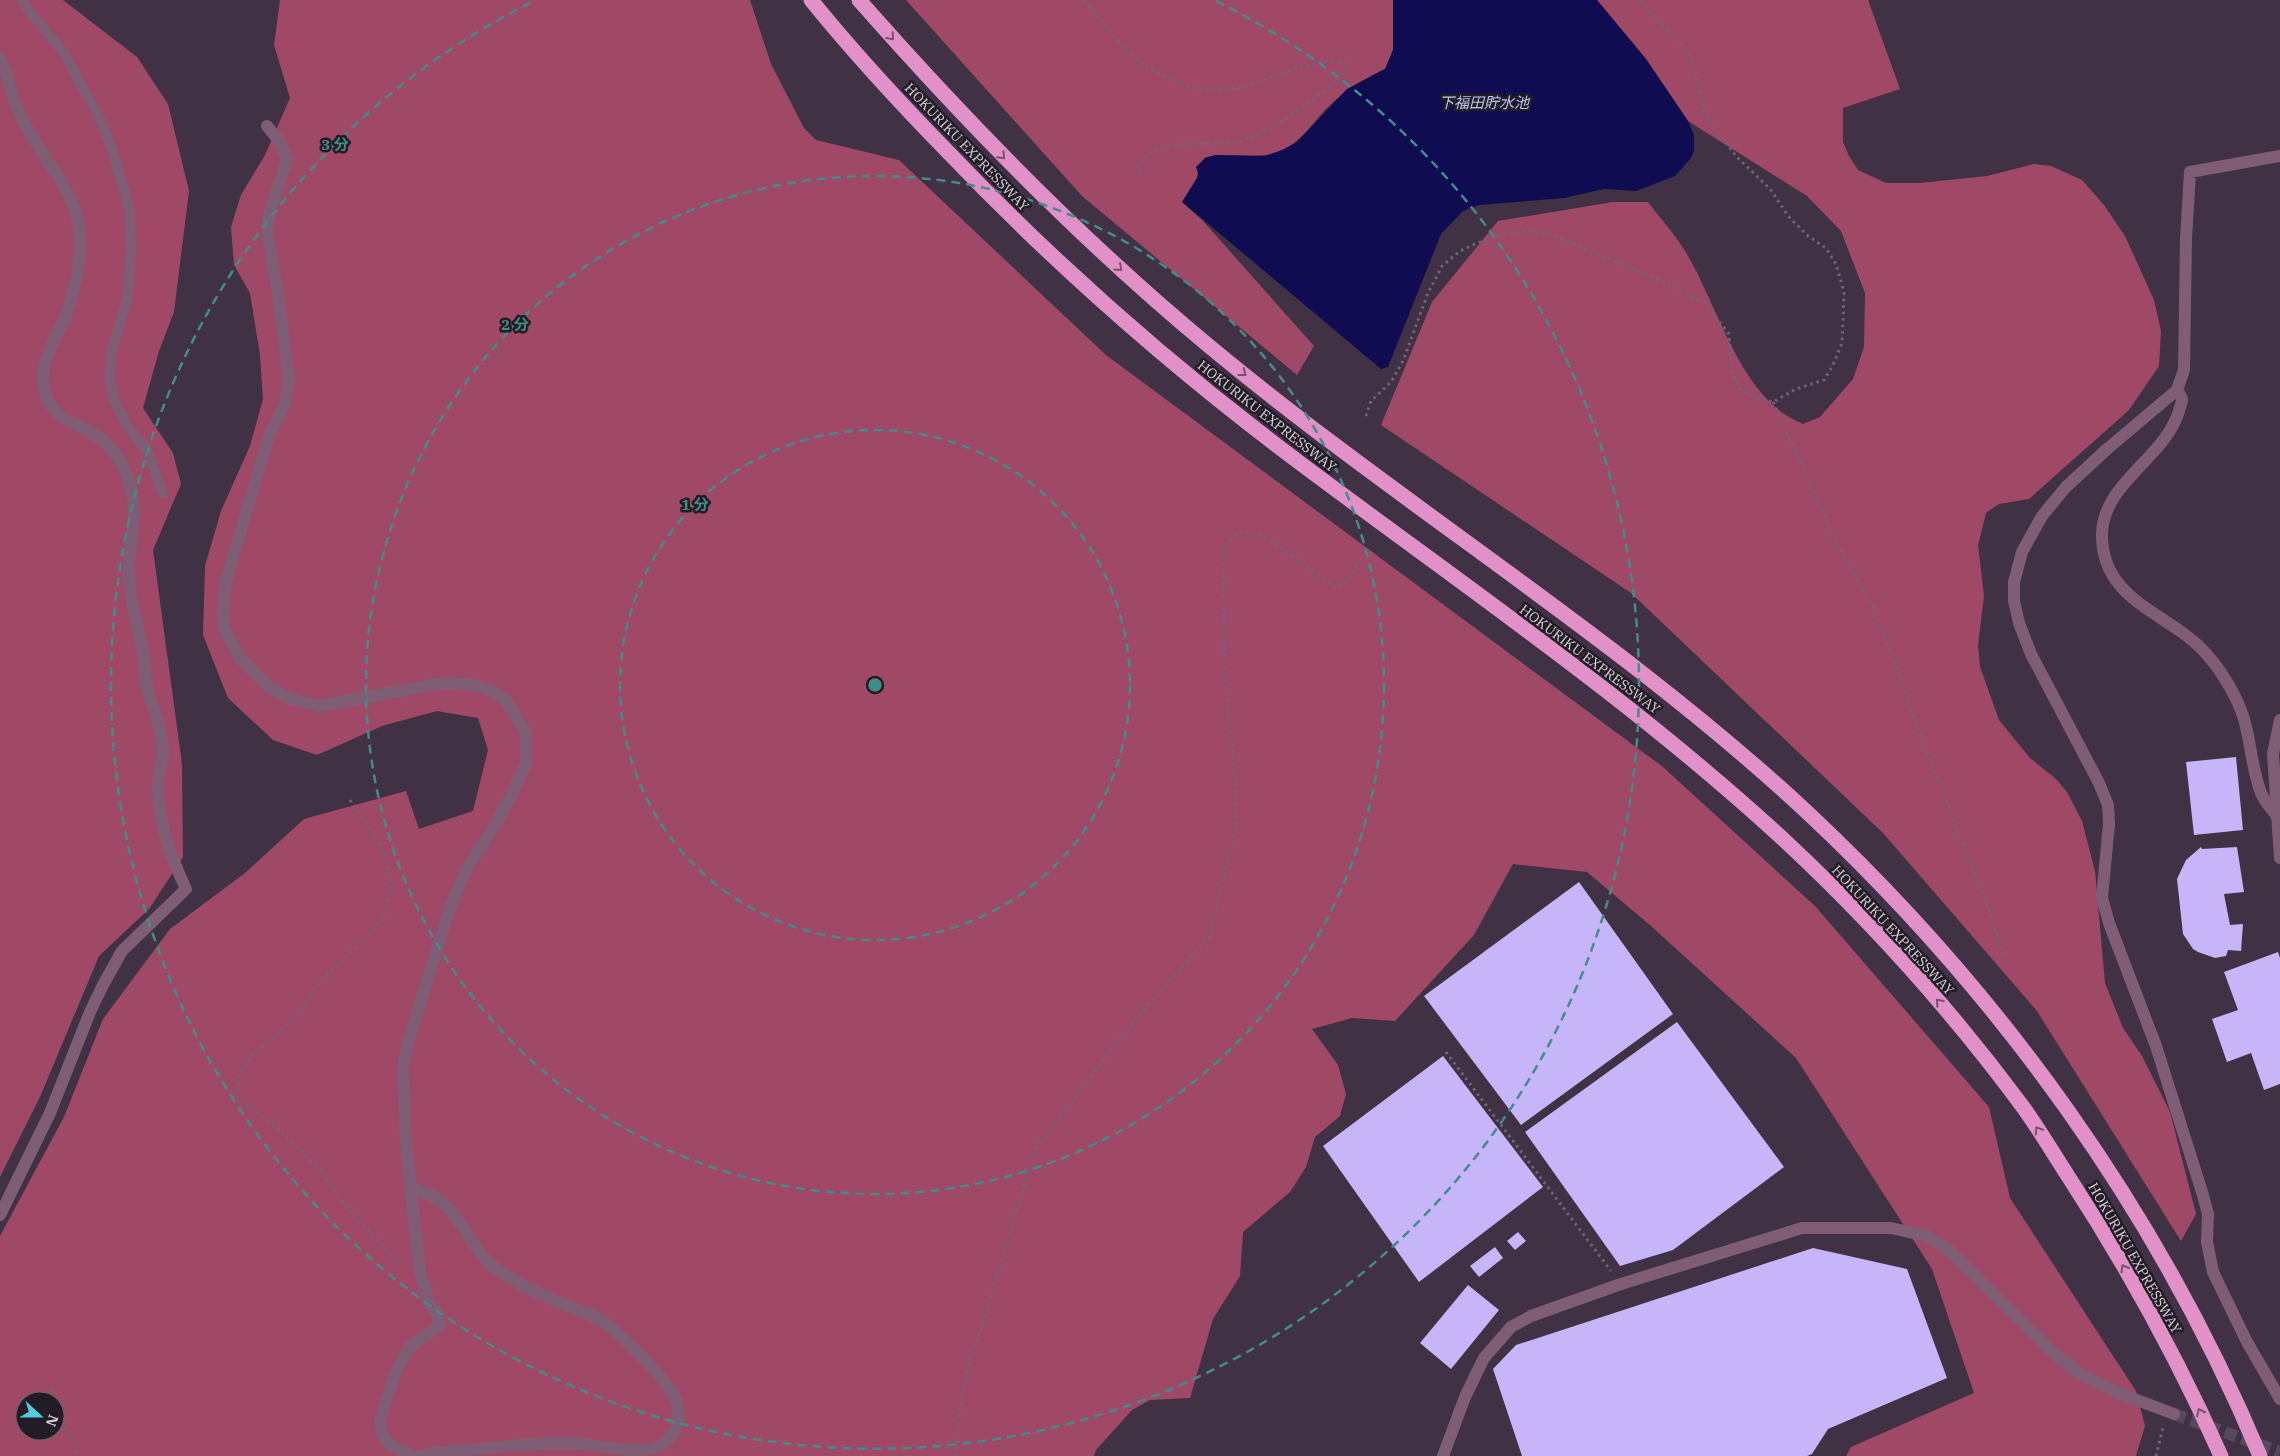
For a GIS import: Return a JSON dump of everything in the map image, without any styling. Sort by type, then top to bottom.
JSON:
[{"type":"highway","name":"HOKURIKU EXPRESSWAY","points":[[811,0],[907,110],[997,204],[1099,300],[1191,378],[1294,458],[1591,678],[1694,760],[1785,841],[1870,926],[1950,1014],[2025,1109],[2091,1211],[2152,1316],[2220,1456]]},
{"type":"highway","name":"HOKURIKU EXPRESSWAY","points":[[859,0],[932,83],[997,151],[1118,268],[1211,348],[1308,424],[1610,647],[1714,730],[1809,814],[1897,902],[1977,990],[2046,1078],[2123,1191],[2184,1297],[2237,1400],[2260,1456]]},
{"type":"street","points":[[0,58],[6,68],[17,109],[38,147],[58,173],[75,205],[80,236],[78,272],[67,314],[46,356],[43,385],[48,403],[62,419],[84,429],[108,444],[124,466],[132,491],[135,522],[129,580],[133,609],[142,644],[147,688],[158,720],[163,751],[158,786],[160,819],[176,868],[186,889],[122,951],[90,1012],[50,1114],[0,1215]]},
{"type":"street","points":[[267,126],[280,142],[287,159],[268,218],[268,238],[290,379],[285,404],[269,436],[228,574],[223,608],[224,628],[240,658],[269,687],[291,699],[319,706],[443,683],[473,684],[505,699],[526,733],[526,762],[504,810],[467,868],[451,905],[408,1042],[403,1067],[410,1188],[420,1272],[428,1302],[437,1314],[440,1325],[410,1347],[396,1371],[380,1420],[382,1435],[390,1445],[414,1456]]},
{"type":"street","points":[[2280,156],[2190,172],[2186,239],[2184,370],[2177,390],[2066,487],[2042,516],[2022,552],[2014,582],[2014,601],[2019,623],[2031,654],[2108,804],[2108,837],[2102,898],[2109,923],[2156,1046],[2202,1192],[2208,1214],[2207,1242],[2213,1272],[2247,1342],[2280,1398]]},
{"type":"street","points":[[2177,390],[2182,400],[2175,424],[2119,492],[2105,515],[2102,534],[2103,552],[2113,575],[2126,594],[2182,630],[2208,655],[2223,675],[2244,718],[2261,795],[2276,815]]},
{"type":"street","points":[[2280,720],[2273,754],[2280,858]]},
{"type":"street","points":[[410,1188],[438,1199],[456,1219],[479,1252],[498,1271],[555,1301],[599,1319],[616,1332],[631,1345],[668,1388],[677,1402],[679,1416],[678,1426],[670,1440],[655,1448],[639,1451],[566,1443],[470,1450],[421,1456]]},
{"type":"street","points":[[1443,1456],[1465,1397],[1484,1358],[1511,1327],[1531,1316],[1622,1284],[1802,1228],[1891,1228],[1928,1236],[1950,1251],[2049,1350],[2080,1374],[2116,1392],[2170,1413]]},
{"type":"lane","points":[[22,0],[64,53],[101,121],[113,152],[130,211],[132,254],[128,297],[111,353],[110,379],[114,399],[125,422],[148,453],[164,492]]},
{"type":"path","points":[[1084,0],[1120,42],[1148,68],[1182,83],[1211,90],[1250,85],[1310,64],[1343,62],[1348,66],[1340,78],[1295,113],[1269,129],[1234,142],[1168,146],[1152,154],[1140,164],[1138,171],[1141,178]]},
{"type":"path","points":[[1366,416],[1371,401],[1391,382],[1403,361],[1428,293],[1442,266],[1460,251],[1475,244],[1504,234],[1529,231],[1552,235],[1653,277],[1705,303],[1729,334],[1732,374],[1740,389],[1757,398],[1773,402],[1796,389],[1824,380],[1833,365],[1842,343],[1844,292],[1836,264],[1826,248],[1808,236],[1789,216],[1770,189],[1737,157],[1720,135],[1704,111],[1694,67],[1686,50],[1638,0]]},
{"type":"path","points":[[1773,402],[1842,554],[1874,609],[1907,694],[1907,701],[1991,914],[2004,959]]},
{"type":"path","points":[[956,1456],[958,1419],[970,1357],[982,1325],[1036,1148],[1133,1022],[1210,936],[1236,825],[1236,784],[1226,675],[1223,564],[1228,542],[1238,532],[1259,534],[1335,588],[1346,582],[1360,561]]},
{"type":"path","points":[[350,800],[380,844],[388,867],[391,884],[387,908],[374,929],[322,980],[296,1016],[270,1041],[259,1048],[239,1073],[238,1096],[281,1132],[321,1170],[343,1203],[397,1261],[420,1272]]},
{"type":"path","points":[[1446,1052],[1622,1284]]},
{"type":"path","points":[[51,1390],[78,1456]]},
{"type":"path","points":[[2156,1456],[2170,1413]]},
{"type":"shaded area","points":[[0,0],[63,0],[137,57],[168,104],[189,191],[174,312],[159,351],[143,408],[173,453],[181,484],[153,550],[182,764],[183,857],[149,909],[99,956],[40,1097],[0,1177]]},
{"type":"shaded area","points":[[280,0],[750,0],[771,64],[804,128],[816,140],[899,160],[1106,355],[1663,767],[1815,906],[1989,1107],[2010,1198],[2136,1391],[2145,1426],[2136,1456],[1846,1456],[1851,1447],[1974,1393],[1932,1269],[1796,1058],[1651,926],[1587,872],[1513,864],[1474,935],[1395,1021],[1352,1018],[1312,1029],[1338,1065],[1346,1094],[1340,1116],[1315,1137],[1306,1167],[1290,1192],[1243,1232],[1240,1276],[1213,1319],[1190,1398],[1150,1400],[1132,1410],[1096,1450],[1094,1456],[0,1456],[0,1236],[64,1117],[103,1019],[170,929],[245,873],[304,819],[406,791],[419,829],[473,811],[488,750],[478,718],[437,711],[382,726],[317,755],[273,740],[228,698],[203,635],[205,566],[221,511],[250,446],[263,399],[260,355],[250,293],[234,265],[231,227],[241,195],[265,155],[290,98],[274,45]]},
{"type":"shaded area","points":[[906,0],[1393,0],[1393,50],[1385,69],[1348,90],[1328,107],[1301,137],[1281,151],[1253,156],[1224,155],[1205,158],[1197,178],[1182,202],[1203,221],[1314,346],[1297,375],[1082,196]]},
{"type":"shaded area","points":[[1597,0],[1868,0],[1900,89],[1843,108],[1843,142],[1858,170],[1886,183],[1920,183],[1987,176],[2034,164],[2051,166],[2082,180],[2104,205],[2125,236],[2154,300],[2161,331],[2159,366],[2129,410],[2029,499],[1999,504],[1986,513],[1978,545],[1984,596],[1978,645],[1980,667],[1999,720],[2030,758],[2056,779],[2067,792],[2082,821],[2095,871],[2105,983],[2123,1028],[2142,1056],[2170,1112],[2196,1214],[2181,1241],[2037,1011],[1883,833],[1631,593],[1381,425],[1432,302],[1498,221],[1613,202],[1648,202],[1672,232],[1697,273],[1747,373],[1763,394],[1781,412],[1803,424],[1820,417],[1853,379],[1864,347],[1865,293],[1841,231],[1807,196],[1688,121],[1646,59]]},
{"type":"water","name":"下福田貯水池","points":[[1393,0],[1597,0],[1646,59],[1688,121],[1694,135],[1694,151],[1691,158],[1675,176],[1636,191],[1604,189],[1564,198],[1479,205],[1463,211],[1441,234],[1388,367],[1381,369],[1182,202],[1197,178],[1196,167],[1205,158],[1215,155],[1265,156],[1282,150],[1297,142],[1347,89],[1385,69],[1393,50]]},
{"type":"building","points":[[2236,757],[2243,830],[2194,835],[2186,762]]},
{"type":"building","points":[[2201,847],[2202,849],[2237,847],[2244,892],[2224,894],[2230,925],[2243,924],[2241,951],[2228,950],[2226,956],[2215,958],[2193,949],[2183,934],[2177,879],[2186,860]]},
{"type":"building","points":[[1579,882],[1673,1014],[1521,1125],[1424,996]]},
{"type":"building","points":[[2278,952],[2280,958],[2280,1084],[2264,1090],[2251,1053],[2227,1062],[2212,1019],[2238,1010],[2224,972]]},
{"type":"building","points":[[1677,1022],[1784,1167],[1673,1250],[1620,1266],[1525,1132]]},
{"type":"building","points":[[1443,1056],[1543,1187],[1419,1282],[1323,1146]]},
{"type":"building","points":[[1518,1232],[1526,1241],[1515,1250],[1507,1241]]},
{"type":"building","points":[[1495,1247],[1503,1258],[1479,1277],[1470,1266]]},
{"type":"building","points":[[1813,1248],[1907,1269],[1947,1378],[1828,1429],[1812,1454],[1807,1456],[1522,1456],[1493,1369],[1516,1345]]},
{"type":"building","points":[[1468,1285],[1499,1310],[1451,1369],[1420,1343]]},
{"type":"tunnel","points":[[2174,1414],[2280,1452]]}]
